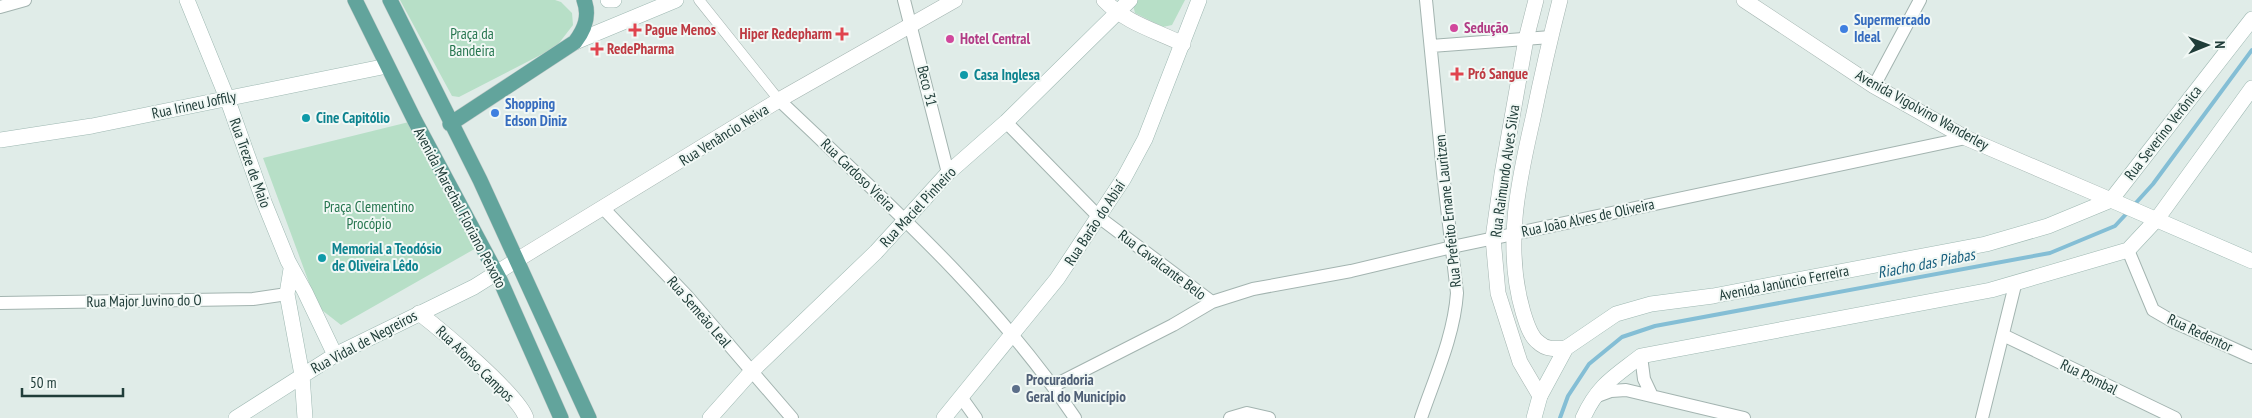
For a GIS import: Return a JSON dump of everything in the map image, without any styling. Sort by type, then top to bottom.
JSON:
[{"type":"main road","name":"Rua Treze de Maio","points":[[187,0],[227,98],[264,202],[291,269],[305,292],[335,355]]},
{"type":"main road","name":"Avenida Marechal Floriano Peixoto","points":[[354,0],[496,274],[561,418]]},
{"type":"main road","name":"Avenida Marechal Floriano Peixoto","points":[[390,0],[450,124],[480,180],[589,418]]},
{"type":"main road","points":[[575,42],[583,31],[586,21],[584,0]]},
{"type":"main road","points":[[608,0],[614,0]]},
{"type":"main road","points":[[450,124],[575,42],[676,0]]},
{"type":"main road","name":"Rua Venâncio Neiva","points":[[496,274],[779,100],[955,0]]},
{"type":"main road","points":[[1104,0],[1124,4],[1183,44]]},
{"type":"main road","name":"Rua Barão do Abiaí","points":[[944,418],[1057,279],[1100,218],[1145,138],[1199,0]]},
{"type":"main road","name":"Rua Raimundo Alves Silva","points":[[1536,0],[1526,39],[1502,174],[1493,238],[1498,293],[1520,362],[1540,396]]},
{"type":"main road","name":"Rua Raimundo Alves Silva","points":[[1560,0],[1521,173],[1514,213],[1513,234],[1517,290],[1527,324],[1537,342],[1550,349],[1566,348]]},
{"type":"main road","name":"Avenida Vigolvino Wanderley","points":[[1744,0],[1874,86],[1966,138],[2152,217],[2252,262]]},
{"type":"main road","name":"Rua Maciel Pinheiro","points":[[710,418],[751,372],[832,296],[948,173],[1006,122],[1124,4]]},
{"type":"main road","name":"Rua Severino Verônica","points":[[2114,201],[2252,19]]},
{"type":"main road","name":"Rua Irineu Joffily","points":[[0,140],[100,124],[387,66]]},
{"type":"main road","points":[[1583,418],[1607,380],[1641,356],[2015,285],[2128,250],[2252,88]]},
{"type":"main road","name":"Avenida Janúncio Ferreira","points":[[1534,418],[1540,396],[1566,348],[1616,314],[1652,304],[1713,296],[1986,244],[2048,226],[2114,201]]},
{"type":"main road","points":[[291,269],[287,294],[302,375],[305,418]]},
{"type":"main road","name":"Rua Vidal de Negreiros","points":[[236,418],[335,355],[474,287],[496,274]]},
{"type":"main road","name":"Rua Afonso Campos","points":[[419,313],[442,331],[496,380],[514,400],[526,418]]},
{"type":"street","points":[[0,7],[25,0]]},
{"type":"street","name":"Rua Cardoso Vieira","points":[[699,0],[779,100],[968,284],[1053,386],[1075,418]]},
{"type":"street","name":"Beco 31","points":[[904,0],[948,173]]},
{"type":"street","name":"Rua Prefeito Ernane Lauritzen","points":[[1422,418],[1450,338],[1456,311],[1457,293],[1426,0]]},
{"type":"street","points":[[1874,86],[1920,0]]},
{"type":"street","points":[[1431,46],[1551,37]]},
{"type":"street","name":"Rua Cavalcante Belo","points":[[1006,122],[1100,218],[1212,302]]},
{"type":"street","name":"Rua João Alves de Oliveira","points":[[1053,386],[1173,325],[1212,302],[1253,289],[1359,269],[1493,238],[1966,138]]},
{"type":"street","name":"Rua Semeão Leal","points":[[603,208],[687,296],[792,418]]},
{"type":"street","name":"Rua Redentor","points":[[2128,250],[2153,310],[2172,321],[2252,357]]},
{"type":"street","points":[[1982,418],[2015,285]]},
{"type":"street","name":"Rua Major Juvino do O","points":[[0,303],[253,299],[287,294]]},
{"type":"street","name":"Rua Pombal","points":[[2003,335],[2158,415],[2174,418]]},
{"type":"street","points":[[1641,356],[1644,379],[1652,396]]},
{"type":"street","points":[[1595,397],[1610,391],[1626,390],[1744,418]]},
{"type":"street","points":[[961,397],[976,418]]},
{"type":"street","points":[[1230,418],[1247,413],[1268,418]]},
{"type":"green space","name":"Praça da Bandeira","points":[[400,0],[555,0],[561,2],[572,13],[573,25],[556,47],[459,97],[452,96]]},
{"type":"green space","points":[[1138,0],[1185,0],[1172,25],[1163,27],[1135,13],[1133,5]]},
{"type":"green space","name":"Praça Clementino Procópio","points":[[409,122],[478,247],[341,325],[318,307],[263,158]]},
{"type":"waterway","name":"Riacho das Piabas","points":[[2134,205],[2153,184],[2252,50]]},
{"type":"waterway","name":"Riacho das Piabas","points":[[1560,418],[1568,396],[1589,364],[1622,337],[1655,326],[2050,253],[2115,226],[2128,212]]},
{"type":"place","name":"Sedução","points":[[1454,28]]},
{"type":"place","name":"Supermercado Ideal","points":[[1844,29]]},
{"type":"place","name":"Pague Menos","points":[[635,30]]},
{"type":"place","name":"Hiper Redepharm","points":[[842,34]]},
{"type":"place","name":"Hotel Central","points":[[950,39]]},
{"type":"place","name":"RedePharma","points":[[597,49]]},
{"type":"place","name":"Pró Sangue","points":[[1457,74]]},
{"type":"place","name":"Casa Inglesa","points":[[964,75]]},
{"type":"place","name":"Shopping Edson Diniz","points":[[495,113]]},
{"type":"place","name":"Cine Capitólio","points":[[306,118]]},
{"type":"place","name":"Memorial a Teodósio de Oliveira Lêdo","points":[[322,258]]},
{"type":"place","name":"Procuradoria Geral do Município","points":[[1016,389]]}]
